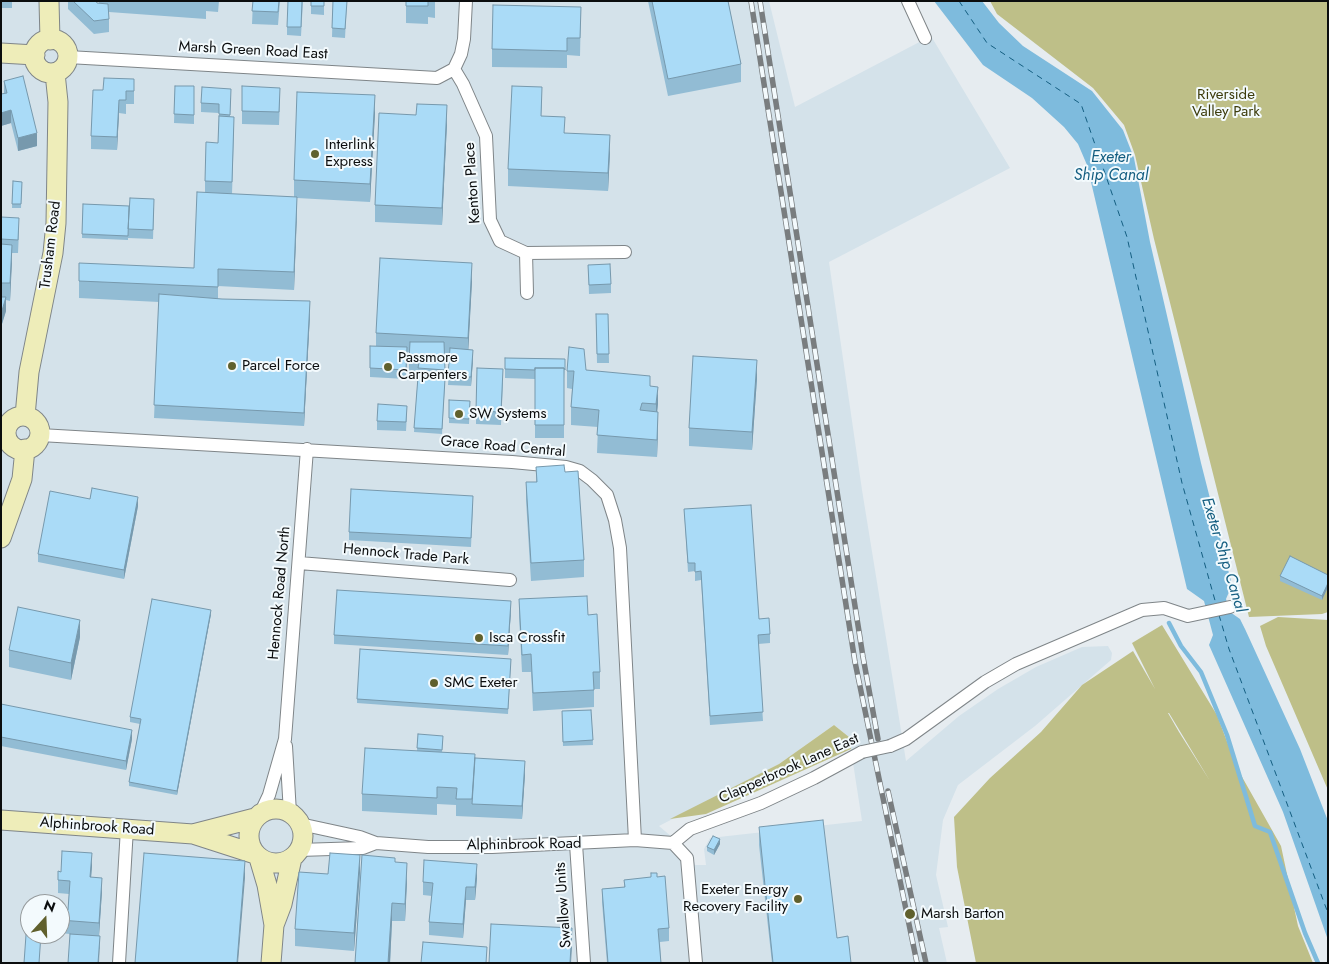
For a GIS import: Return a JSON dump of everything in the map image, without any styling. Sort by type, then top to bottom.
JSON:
[{"type":"street","points":[[49,1],[50,40]]},
{"type":"street","points":[[454,70],[461,54],[464,40],[466,1]]},
{"type":"street","points":[[908,1],[925,38]]},
{"type":"street","points":[[50,40],[62,44],[68,57],[65,66],[55,72],[44,72],[40,68],[35,55],[41,43],[50,40]]},
{"type":"street","points":[[1,53],[35,55]]},
{"type":"street","name":"Marsh Green Road East","points":[[68,57],[438,78],[454,70]]},
{"type":"street","name":"Kenton Place","points":[[454,70],[463,84],[486,136],[488,205],[493,230],[500,241],[526,253],[626,252]]},
{"type":"street","name":"Trusham Road","points":[[25,416],[29,372],[53,253],[56,223],[58,102],[55,72]]},
{"type":"street","points":[[526,253],[527,293]]},
{"type":"street","points":[[25,416],[35,421],[39,426],[40,435],[37,443],[25,450],[16,448],[11,444],[4,425],[14,419],[25,416]]},
{"type":"street","name":"Grace Road Central","points":[[40,435],[306,449],[566,467],[580,471],[607,495],[615,520],[620,548],[635,840]]},
{"type":"street","name":"Hennock Road North","points":[[257,816],[269,795],[285,739],[306,449]]},
{"type":"street","points":[[1,538],[22,479],[25,450]]},
{"type":"street","name":"Hennock Trade Park","points":[[299,563],[510,580]]},
{"type":"street","name":"Clapperbrook Lane East","points":[[673,843],[690,829],[761,802],[814,778],[862,752],[890,746],[906,739],[985,682],[1016,664],[1142,610],[1164,608],[1194,615],[1230,607]]},
{"type":"street","name":"Hennock Road North","points":[[285,739],[295,819]]},
{"type":"street","points":[[271,963],[274,925],[267,885],[257,856],[248,840],[248,832],[257,816],[272,809],[295,819],[303,838],[296,854],[274,925]]},
{"type":"street","name":"Alphinbrook Road","points":[[193,834],[257,816]]},
{"type":"street","name":"Alphinbrook Road","points":[[295,819],[360,836],[376,844]]},
{"type":"street","name":"Alphinbrook Road","points":[[1,820],[193,834],[257,856]]},
{"type":"street","points":[[119,963],[126,828]]},
{"type":"street","name":"Alphinbrook Road","points":[[296,854],[363,848],[376,844],[470,847],[635,840],[673,843]]},
{"type":"street","points":[[673,843],[687,858],[696,963]]},
{"type":"street","name":"Swallow Units","points":[[576,844],[584,963]]},
{"type":"street","points":[[257,856],[272,863],[279,863],[296,854]]},
{"type":"shaded area","points":[[1,1],[769,1],[795,107],[931,36],[1010,168],[829,262],[862,490],[906,761],[959,716],[998,689],[1036,667],[1082,647],[1108,646],[1112,653],[1111,660],[1035,726],[958,785],[943,820],[936,875],[948,927],[939,928],[947,963],[1,963]],"holes":[[[834,725],[849,737],[862,821],[710,838],[704,849],[706,865],[695,865],[692,854],[659,826],[779,764]]]},
{"type":"green space","name":"Riverside Valley Park","points":[[990,1],[1328,1],[1328,612],[1322,614],[1249,617],[1154,239],[1135,155],[1124,125],[1093,88],[997,14]]},
{"type":"green space","points":[[1278,617],[1328,620],[1328,790],[1266,646],[1260,626]]},
{"type":"green space","points":[[1162,625],[1217,715],[1237,768],[1281,846],[1298,926],[1313,963],[976,963],[957,867],[954,817],[990,778],[1041,732],[1082,685],[1133,651],[1155,689],[1132,643]],"holes":[[[1169,713],[1210,781],[1179,732]]]},
{"type":"green space","points":[[834,725],[849,737],[851,749],[706,814],[670,819],[779,764]]},
{"type":"water","name":"Exeter Ship Canal","points":[[934,1],[982,1],[999,23],[1023,46],[1092,91],[1123,130],[1134,158],[1150,242],[1201,463],[1232,585],[1226,599],[1230,612],[1240,619],[1245,629],[1300,749],[1328,821],[1328,940],[1283,812],[1209,645],[1213,635],[1204,601],[1187,589],[1087,165],[1078,144],[1064,127],[1032,98],[983,65]]},
{"type":"building","points":[[73,1],[96,1],[97,3],[108,4],[109,19],[94,21]]},
{"type":"building","points":[[253,1],[279,1],[278,12],[252,11]]},
{"type":"building","points":[[288,1],[302,1],[301,27],[287,27]]},
{"type":"building","points":[[311,1],[324,1],[324,6],[311,6]]},
{"type":"building","points":[[333,1],[347,1],[345,29],[332,28]]},
{"type":"building","points":[[406,1],[428,1],[428,6],[406,6]]},
{"type":"building","points":[[652,1],[728,1],[741,64],[668,79]]},
{"type":"building","points":[[493,5],[581,7],[580,38],[567,38],[567,51],[492,49]]},
{"type":"building","points":[[23,76],[37,133],[18,138],[11,110],[1,113],[1,94],[7,93],[4,81]]},
{"type":"building","points":[[104,78],[134,79],[134,91],[126,91],[126,100],[119,100],[117,137],[91,136],[93,90],[103,90]]},
{"type":"building","points":[[175,86],[194,86],[194,115],[174,114]]},
{"type":"building","points":[[242,86],[280,88],[279,112],[242,111]]},
{"type":"building","points":[[512,86],[542,87],[541,116],[565,117],[564,133],[610,135],[608,173],[508,169]]},
{"type":"building","points":[[202,87],[231,89],[230,115],[219,114],[219,104],[201,103]]},
{"type":"building","points":[[297,92],[375,95],[370,184],[294,180]]},
{"type":"building","points":[[417,104],[447,105],[442,208],[375,205],[379,113],[416,115]]},
{"type":"building","points":[[219,116],[234,117],[232,182],[205,181],[206,142],[218,143]]},
{"type":"building","points":[[13,181],[22,182],[21,204],[12,204]]},
{"type":"building","points":[[197,192],[297,197],[294,272],[218,269],[218,287],[79,281],[79,263],[194,268]]},
{"type":"building","points":[[130,198],[154,199],[153,230],[128,229]]},
{"type":"building","points":[[83,204],[129,206],[128,236],[82,234]]},
{"type":"building","points":[[1,217],[19,218],[18,240],[1,239]]},
{"type":"building","points":[[1,244],[12,245],[10,283],[1,283]]},
{"type":"building","points":[[380,258],[472,263],[468,338],[376,333]]},
{"type":"building","points":[[610,264],[611,284],[589,285],[588,265]]},
{"type":"building","name":"Parcel Force","points":[[159,294],[222,299],[310,301],[304,413],[154,405]]},
{"type":"building","points":[[1,297],[6,297],[1,314]]},
{"type":"building","points":[[596,314],[608,314],[609,354],[597,354]]},
{"type":"building","points":[[410,342],[444,342],[445,370],[418,368],[419,362],[409,360]]},
{"type":"building","name":"Passmore Carpenters","points":[[370,346],[407,347],[406,370],[370,368]]},
{"type":"building","points":[[569,347],[584,349],[586,370],[650,376],[650,386],[658,387],[656,404],[642,403],[640,410],[658,412],[657,440],[597,435],[599,410],[571,407],[574,371],[567,371]]},
{"type":"building","points":[[450,348],[473,350],[471,377],[448,376]]},
{"type":"building","points":[[693,356],[757,360],[752,432],[689,428]]},
{"type":"building","points":[[505,358],[565,359],[565,370],[564,368],[535,368],[535,370],[505,369]]},
{"type":"building","points":[[477,368],[503,369],[501,412],[476,411]]},
{"type":"building","points":[[535,368],[564,368],[564,425],[535,425]]},
{"type":"building","points":[[418,377],[445,379],[442,429],[414,428]]},
{"type":"building","name":"SW Systems","points":[[449,400],[470,401],[469,419],[449,418]]},
{"type":"building","points":[[378,404],[407,406],[406,422],[377,421]]},
{"type":"building","points":[[564,465],[565,472],[578,471],[584,560],[531,563],[526,482],[537,482],[536,467]]},
{"type":"building","points":[[92,488],[138,497],[124,570],[38,554],[50,491],[90,499]]},
{"type":"building","points":[[351,489],[473,496],[471,538],[349,532]]},
{"type":"building","points":[[751,505],[759,619],[769,618],[770,634],[758,635],[763,712],[710,716],[701,571],[695,572],[695,563],[688,563],[684,509]]},
{"type":"building","points":[[1290,556],[1328,575],[1328,583],[1322,596],[1280,576]]},
{"type":"building","points":[[337,590],[511,601],[508,646],[334,635]]},
{"type":"building","points":[[587,596],[588,615],[597,614],[600,672],[593,672],[594,690],[533,693],[531,654],[522,655],[519,599]]},
{"type":"building","points":[[152,599],[211,610],[177,791],[129,782],[141,719],[130,717]]},
{"type":"building","points":[[18,607],[80,620],[71,663],[9,650]]},
{"type":"building","name":"SMC Exeter","points":[[360,649],[511,659],[508,709],[357,699]]},
{"type":"building","points":[[1,704],[132,730],[126,761],[1,737]]},
{"type":"building","points":[[591,710],[593,740],[563,742],[562,711]]},
{"type":"building","points":[[418,734],[443,736],[442,750],[417,748]]},
{"type":"building","points":[[365,748],[475,754],[472,799],[456,799],[457,788],[437,787],[437,798],[362,794]]},
{"type":"building","points":[[475,758],[525,761],[522,806],[472,804]]},
{"type":"building","name":"Exeter Energy Recovery Facility","points":[[823,820],[837,938],[848,936],[851,963],[773,963],[759,827]]},
{"type":"building","points":[[713,836],[720,839],[714,850],[707,847]]},
{"type":"building","points":[[62,851],[92,853],[90,877],[102,878],[99,923],[70,921],[70,881],[58,880],[58,871],[61,872]]},
{"type":"building","points":[[144,853],[245,861],[237,963],[135,963]]},
{"type":"building","points":[[330,853],[360,855],[354,933],[295,929],[299,872],[328,874]]},
{"type":"building","points":[[362,855],[395,858],[395,862],[407,863],[405,904],[392,903],[388,963],[355,963]]},
{"type":"building","points":[[424,860],[477,864],[475,887],[466,887],[463,924],[429,922],[433,883],[423,882]]},
{"type":"building","points":[[651,873],[657,873],[657,877],[665,876],[669,928],[658,929],[661,963],[608,963],[602,889],[625,887],[624,880],[651,877]]},
{"type":"building","points":[[491,924],[572,928],[570,963],[489,963]]},
{"type":"building","points":[[70,934],[100,936],[98,963],[68,963]]},
{"type":"building","points":[[423,942],[487,947],[486,963],[421,963]]},
{"type":"building","points":[[25,944],[40,944],[39,963],[24,963]]},
{"type":"waterway","points":[[1169,623],[1181,646],[1201,672],[1227,735],[1255,826],[1270,832],[1305,933],[1318,963]]},
{"type":"ferry route","points":[[959,1],[987,43],[1081,104],[1127,237],[1182,483],[1216,604]]},
{"type":"ferry route","points":[[1219,615],[1229,649],[1328,913]]},
{"type":"railway","points":[[751,1],[855,662],[917,963]]},
{"type":"railway","points":[[760,1],[863,657],[878,739]]},
{"type":"railway","points":[[888,791],[926,963]]},
{"type":"place","name":"Interlink Express","points":[[315,154]]},
{"type":"place","name":"Parcel Force","points":[[232,366]]},
{"type":"place","name":"Passmore Carpenters","points":[[388,367]]},
{"type":"place","name":"SW Systems","points":[[459,414]]},
{"type":"place","name":"Isca Crossfit","points":[[479,638]]},
{"type":"place","name":"SMC Exeter","points":[[434,683]]},
{"type":"place","name":"Exeter Energy Recovery Facility","points":[[798,899]]},
{"type":"place","name":"Marsh Barton","points":[[910,914]]}]
